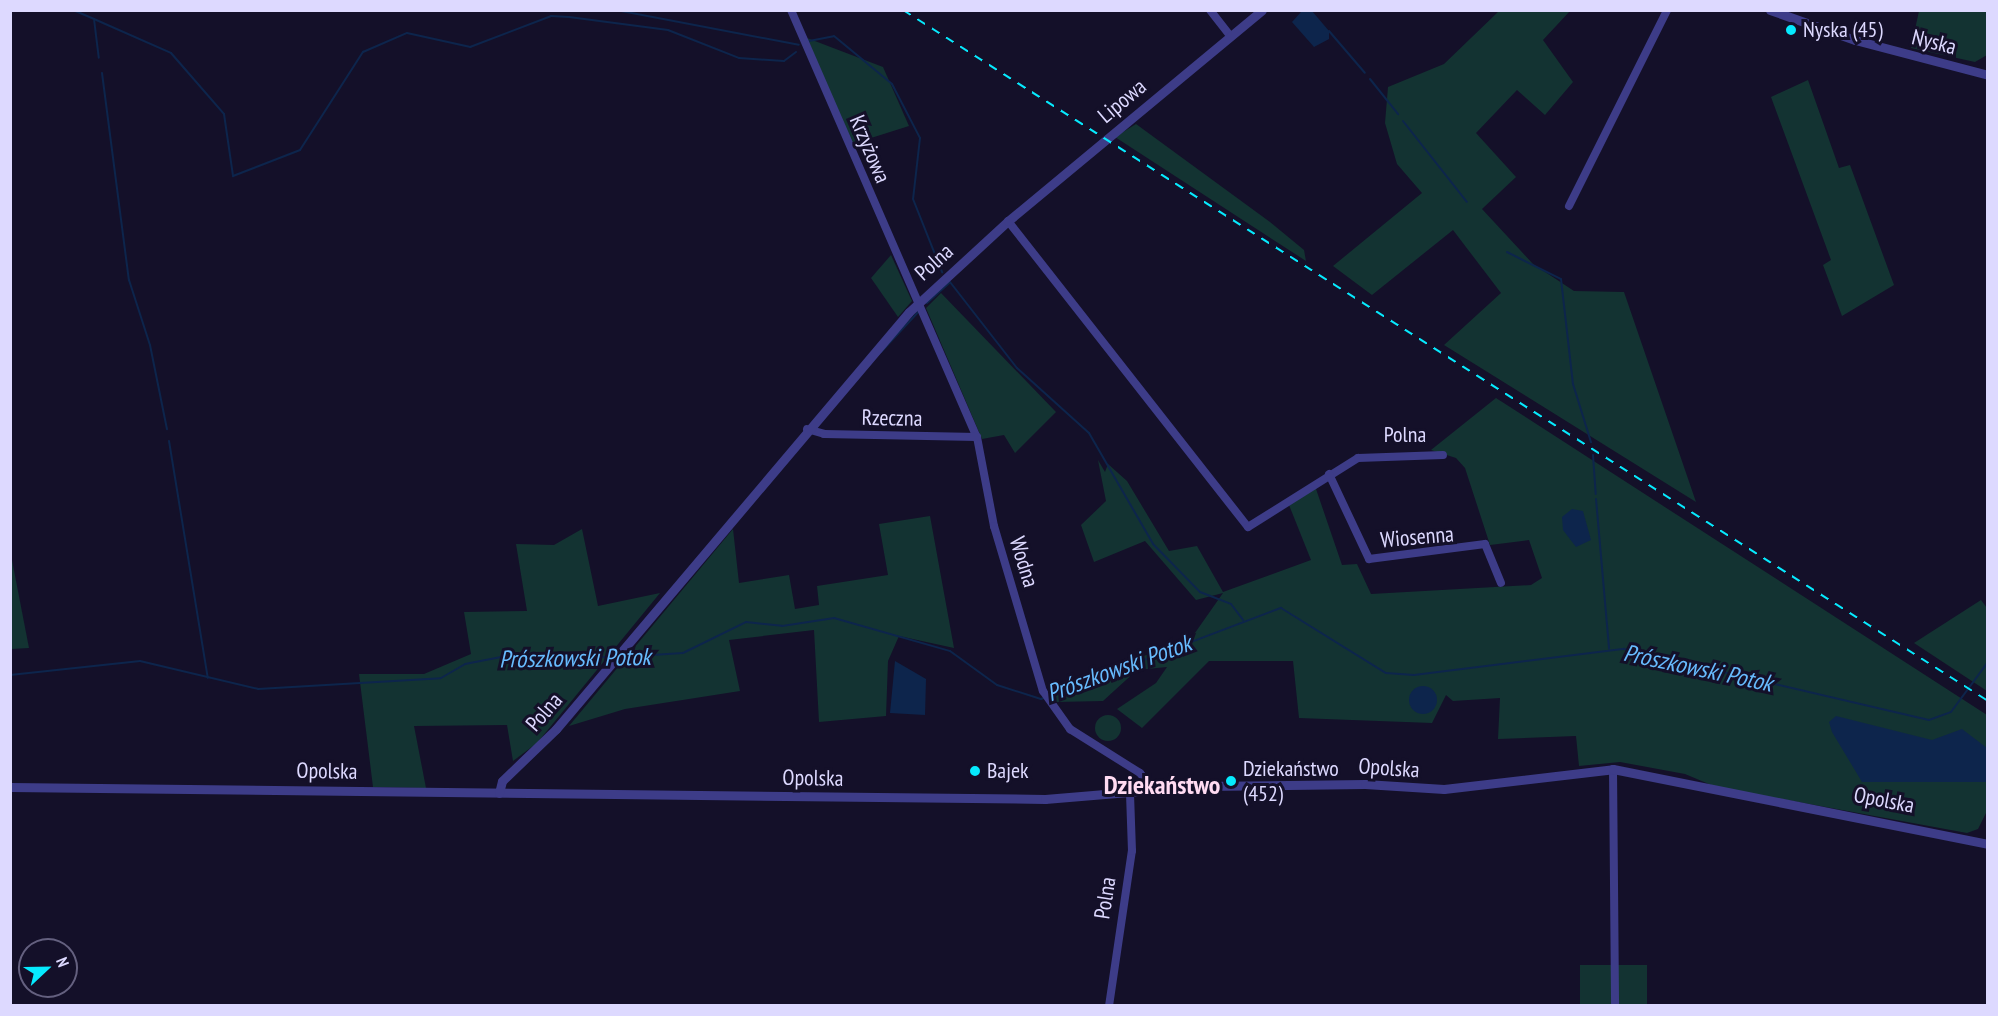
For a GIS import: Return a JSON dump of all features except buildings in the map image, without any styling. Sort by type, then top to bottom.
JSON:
[{"type":"street","name":"Krzyżowa","points":[[791,10],[919,302]]},
{"type":"street","points":[[1210,10],[1231,37]]},
{"type":"street","name":"Lipowa","points":[[1008,221],[1262,10]]},
{"type":"street","points":[[1569,206],[1667,10]]},
{"type":"street","name":"Nyska","points":[[1770,10],[1855,40],[1988,75]]},
{"type":"street","name":"Polna","points":[[499,793],[502,781],[534,753],[807,429],[919,302],[1008,221],[1248,527],[1329,474],[1368,456],[1443,455]]},
{"type":"street","name":"Wodna","points":[[919,302],[977,437],[994,526],[1044,691],[1050,704],[1070,729],[1140,773],[1154,790]]},
{"type":"street","name":"Rzeczna","points":[[807,429],[824,434],[977,437]]},
{"type":"street","name":"Wiosenna","points":[[1329,474],[1368,559],[1485,544],[1501,583]]},
{"type":"street","points":[[1613,769],[1615,1005]]},
{"type":"street","name":"Opolska","points":[[10,786],[959,800],[1130,795],[1154,790],[1365,784],[1444,789],[1613,769],[1936,830],[1988,844]]},
{"type":"street","name":"Polna","points":[[1108,1005],[1132,851],[1130,795]]},
{"type":"green space","points":[[1499,11],[1570,11],[1543,40],[1573,82],[1545,115],[1517,90],[1476,133],[1516,177],[1482,209],[1533,264],[1574,291],[1624,292],[1696,502],[1444,345],[1501,293],[1453,230],[1372,295],[1333,266],[1422,193],[1397,164],[1385,123],[1388,87],[1444,64]]},
{"type":"green space","points":[[1919,11],[1987,11],[1987,55],[1975,62],[1911,48]]},
{"type":"green space","points":[[807,38],[883,67],[909,126],[852,144]]},
{"type":"green space","points":[[1808,80],[1839,168],[1850,165],[1894,285],[1842,316],[1823,265],[1831,260],[1771,97]]},
{"type":"green space","points":[[1136,124],[1270,222],[1304,250],[1306,261],[1115,137]]},
{"type":"green space","points":[[891,255],[912,301],[898,317],[871,278]]},
{"type":"green space","points":[[941,293],[1056,412],[1015,453],[1004,435],[982,439],[926,308]]},
{"type":"green space","points":[[1496,398],[1987,715],[1987,811],[1978,829],[1967,833],[1716,787],[1685,774],[1620,762],[1579,766],[1576,736],[1498,739],[1500,698],[1453,701],[1446,695],[1432,723],[1299,718],[1293,661],[1209,661],[1142,728],[1117,709],[1156,683],[1167,667],[1137,670],[1103,701],[1056,702],[1051,693],[1097,672],[1190,640],[1223,593],[1196,600],[1145,541],[1094,562],[1081,525],[1106,501],[1098,460],[1105,472],[1108,464],[1127,481],[1169,551],[1197,546],[1223,592],[1311,560],[1289,505],[1315,486],[1342,565],[1357,564],[1371,594],[1531,585],[1542,578],[1529,540],[1490,545],[1465,468],[1456,458],[1431,450]]},
{"type":"green space","points":[[930,516],[954,648],[899,636],[888,661],[886,716],[819,722],[814,630],[729,640],[740,691],[625,709],[569,726],[733,529],[739,583],[789,575],[795,609],[819,605],[817,586],[888,575],[879,524]]},
{"type":"green space","points":[[582,529],[598,606],[660,593],[537,743],[513,761],[507,725],[414,726],[426,788],[373,787],[359,674],[424,674],[471,654],[464,612],[527,611],[516,544],[554,545]]},
{"type":"green space","points":[[11,555],[29,648],[11,649]]},
{"type":"green space","points":[[1981,600],[1987,608],[1987,691],[1914,643]]},
{"type":"green space","points":[[1108,715],[1117,719],[1121,728],[1117,737],[1108,741],[1099,737],[1095,728],[1099,719]]},
{"type":"green space","points":[[1580,965],[1647,965],[1647,1005],[1580,1005]]},
{"type":"water","points":[[1312,11],[1329,31],[1329,39],[1314,47],[1292,22],[1301,12]]},
{"type":"water","points":[[1572,509],[1583,511],[1591,540],[1576,547],[1563,530],[1562,517]]},
{"type":"water","points":[[895,661],[926,679],[925,715],[890,713]]},
{"type":"water","points":[[1423,686],[1433,690],[1437,700],[1433,710],[1423,714],[1413,710],[1409,700],[1413,690]]},
{"type":"water","points":[[1836,716],[1932,740],[1962,729],[1987,748],[1987,782],[1862,782],[1832,732],[1829,722]]},
{"type":"waterway","points":[[73,10],[94,19],[99,58]]},
{"type":"waterway","points":[[616,10],[799,45]]},
{"type":"waterway","points":[[94,19],[171,53],[224,114],[233,176],[300,150],[363,52],[407,33],[470,47],[551,16],[668,30],[739,58],[784,61],[796,52]]},
{"type":"waterway","points":[[1329,31],[1365,73]]},
{"type":"waterway","points":[[809,41],[834,36],[892,84],[920,138],[913,199],[942,272]]},
{"type":"waterway","points":[[102,73],[129,280],[150,345],[167,429]]},
{"type":"waterway","points":[[1370,79],[1398,114]]},
{"type":"waterway","points":[[1403,121],[1467,202]]},
{"type":"waterway","points":[[1507,252],[1561,279],[1573,384],[1591,442]]},
{"type":"waterway","points":[[927,303],[950,282],[1017,368],[1089,433],[1153,544],[1200,592],[1231,604],[1243,620]]},
{"type":"waterway","points":[[881,352],[920,310]]},
{"type":"waterway","points":[[169,441],[208,678]]},
{"type":"waterway","points":[[1593,455],[1596,494]]},
{"type":"waterway","points":[[1596,499],[1609,648]]},
{"type":"waterway","name":"Prószkowski Potok","points":[[621,657],[683,653],[746,622],[782,626],[834,618],[950,651],[997,685],[1041,699],[1281,608],[1386,673],[1414,675],[1624,649],[1929,720],[1951,712],[1988,662]]},
{"type":"waterway","name":"Prószkowski Potok","points":[[10,675],[140,661],[258,689],[441,678],[465,664],[502,657],[612,657]]},
{"type":"railway","points":[[903,10],[1988,701]]},
{"type":"place","name":"Nyska (45)","points":[[1791,30]]},
{"type":"place","name":"Bajek","points":[[975,771]]},
{"type":"place","name":"Dziekaństwo (452)","points":[[1231,781]]},
{"type":"district","name":"Dziekaństwo","points":[[1162,785]]}]
